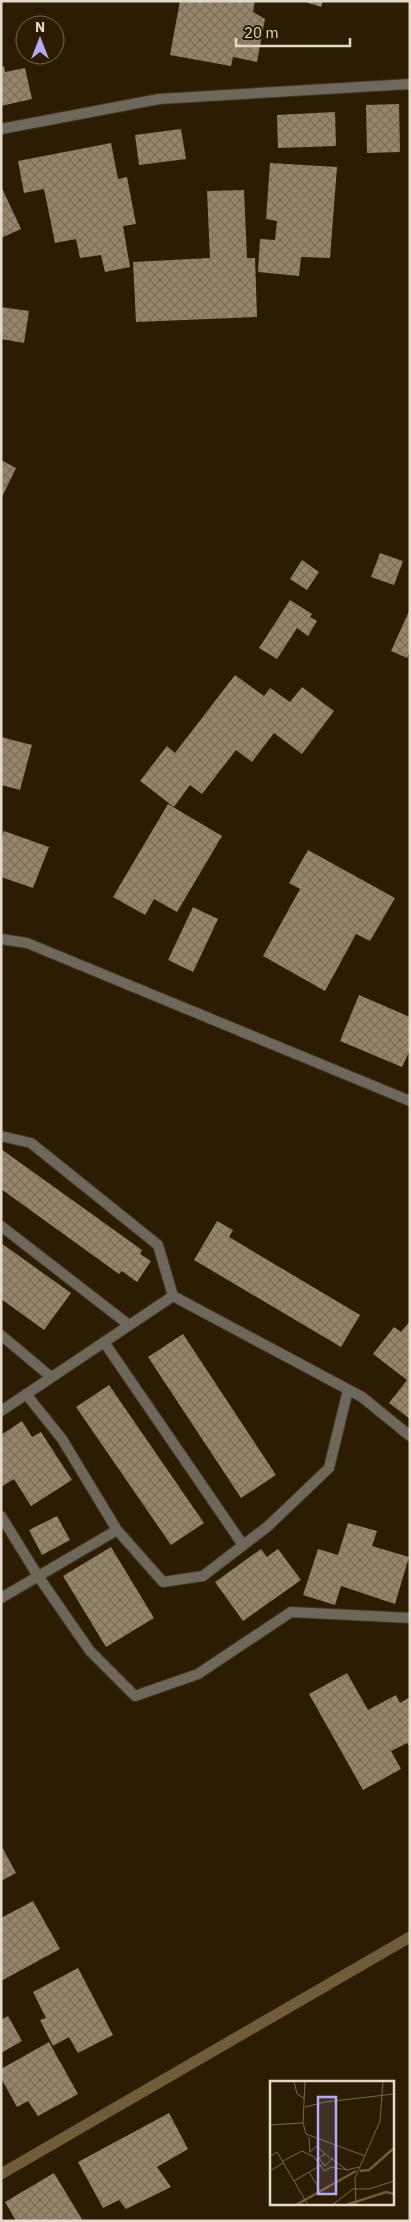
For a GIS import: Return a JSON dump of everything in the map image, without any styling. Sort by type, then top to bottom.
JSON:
[{"type":"street","points":[[1,129],[159,99],[410,84]]},
{"type":"street","points":[[1,939],[27,943],[410,1101]]},
{"type":"street","points":[[1,1136],[31,1142],[158,1245],[173,1296],[362,1397],[410,1436]]},
{"type":"street","points":[[1,1226],[129,1325]]},
{"type":"street","points":[[1,1411],[173,1296]]},
{"type":"street","points":[[1,1335],[51,1377]]},
{"type":"street","points":[[104,1342],[243,1545]]},
{"type":"street","points":[[26,1394],[62,1439],[117,1530],[163,1582],[203,1576],[267,1527],[329,1468],[348,1390]]},
{"type":"street","points":[[1,1516],[38,1576],[90,1651],[135,1696],[198,1674],[291,1612],[410,1618]]},
{"type":"street","points":[[1,1598],[117,1530]]},
{"type":"building","points":[[180,1],[255,1],[253,12],[265,19],[257,62],[233,57],[231,66],[170,55]]},
{"type":"building","points":[[302,1],[323,1],[321,7]]},
{"type":"building","points":[[4,66],[5,72],[25,68],[32,99],[1,106],[1,67]]},
{"type":"building","points":[[399,104],[400,152],[367,153],[366,105]]},
{"type":"building","points":[[335,112],[336,146],[278,148],[277,115]]},
{"type":"building","points":[[181,129],[186,159],[139,165],[135,135]]},
{"type":"building","points":[[111,143],[118,179],[127,177],[136,224],[123,226],[130,267],[105,272],[101,255],[80,258],[76,239],[55,243],[44,189],[24,193],[18,161]]},
{"type":"building","points":[[270,163],[337,167],[330,258],[301,257],[299,276],[258,272],[260,239],[275,240],[277,221],[266,219]]},
{"type":"building","points":[[1,186],[21,229],[1,238]]},
{"type":"building","points":[[244,190],[247,258],[255,258],[257,317],[136,322],[133,262],[210,258],[207,191]]},
{"type":"building","points":[[1,307],[29,311],[24,343],[1,339]]},
{"type":"building","points":[[1,460],[16,468],[1,499]]},
{"type":"building","points":[[380,553],[403,561],[394,585],[371,577]]},
{"type":"building","points":[[302,560],[319,572],[307,590],[290,579]]},
{"type":"building","points":[[290,600],[312,614],[310,617],[317,621],[308,636],[297,628],[277,659],[259,648]]},
{"type":"building","points":[[410,609],[410,651],[407,658],[391,651]]},
{"type":"building","points":[[235,675],[264,696],[270,688],[290,702],[302,687],[334,711],[302,754],[274,733],[252,762],[236,750],[202,794],[190,785],[174,807],[140,781],[167,746],[175,753]]},
{"type":"building","points":[[1,737],[32,745],[20,790],[1,785]]},
{"type":"building","points":[[168,804],[222,836],[177,912],[154,899],[145,915],[113,897]]},
{"type":"building","points":[[4,831],[49,847],[33,888],[1,877],[1,839]]},
{"type":"building","points":[[308,850],[395,898],[370,941],[356,934],[325,991],[263,956],[300,889],[289,883]]},
{"type":"building","points":[[193,907],[218,919],[193,972],[168,960]]},
{"type":"building","points":[[359,995],[410,1017],[410,1050],[402,1067],[340,1041]]},
{"type":"building","points":[[1,1149],[142,1250],[140,1254],[151,1261],[137,1282],[122,1271],[119,1274],[1,1189]]},
{"type":"building","points":[[217,1221],[233,1230],[229,1237],[360,1315],[341,1347],[194,1260]]},
{"type":"building","points":[[1,1243],[71,1293],[44,1330],[1,1299]]},
{"type":"building","points":[[410,1321],[410,1419],[389,1403],[407,1380],[373,1354],[394,1327],[401,1332]]},
{"type":"building","points":[[183,1334],[276,1475],[241,1498],[148,1357]]},
{"type":"building","points":[[109,1385],[204,1523],[171,1545],[76,1407]]},
{"type":"building","points":[[22,1421],[32,1437],[41,1432],[72,1480],[31,1506],[14,1479],[1,1487],[1,1435]]},
{"type":"building","points":[[57,1516],[70,1540],[42,1555],[29,1530]]},
{"type":"building","points":[[348,1523],[377,1531],[372,1546],[409,1557],[395,1604],[341,1586],[335,1605],[303,1595],[318,1549],[338,1555]]},
{"type":"building","points":[[111,1547],[154,1618],[106,1647],[63,1576]]},
{"type":"building","points":[[261,1549],[267,1557],[278,1549],[301,1580],[243,1621],[215,1582]]},
{"type":"building","points":[[347,1673],[368,1710],[396,1695],[400,1703],[410,1697],[410,1747],[407,1743],[391,1751],[401,1769],[363,1790],[309,1694]]},
{"type":"building","points":[[1,1845],[16,1873],[1,1881]]},
{"type":"building","points":[[33,1901],[60,1949],[1,1981],[1,1918]]},
{"type":"building","points":[[78,1968],[113,2035],[78,2053],[69,2037],[53,2046],[40,2020],[46,2018],[33,1992]]},
{"type":"building","points":[[8,2016],[22,2041],[1,2053],[1,2020]]},
{"type":"building","points":[[49,2042],[78,2094],[38,2116],[28,2101],[17,2107],[1,2078],[1,2069]]},
{"type":"building","points":[[169,2113],[188,2149],[157,2167],[171,2187],[126,2209],[119,2200],[103,2208],[78,2162]]},
{"type":"building","points":[[54,2173],[83,2221],[16,2221],[5,2202]]},
{"type":"waterway","points":[[1,2174],[410,1937]]}]
